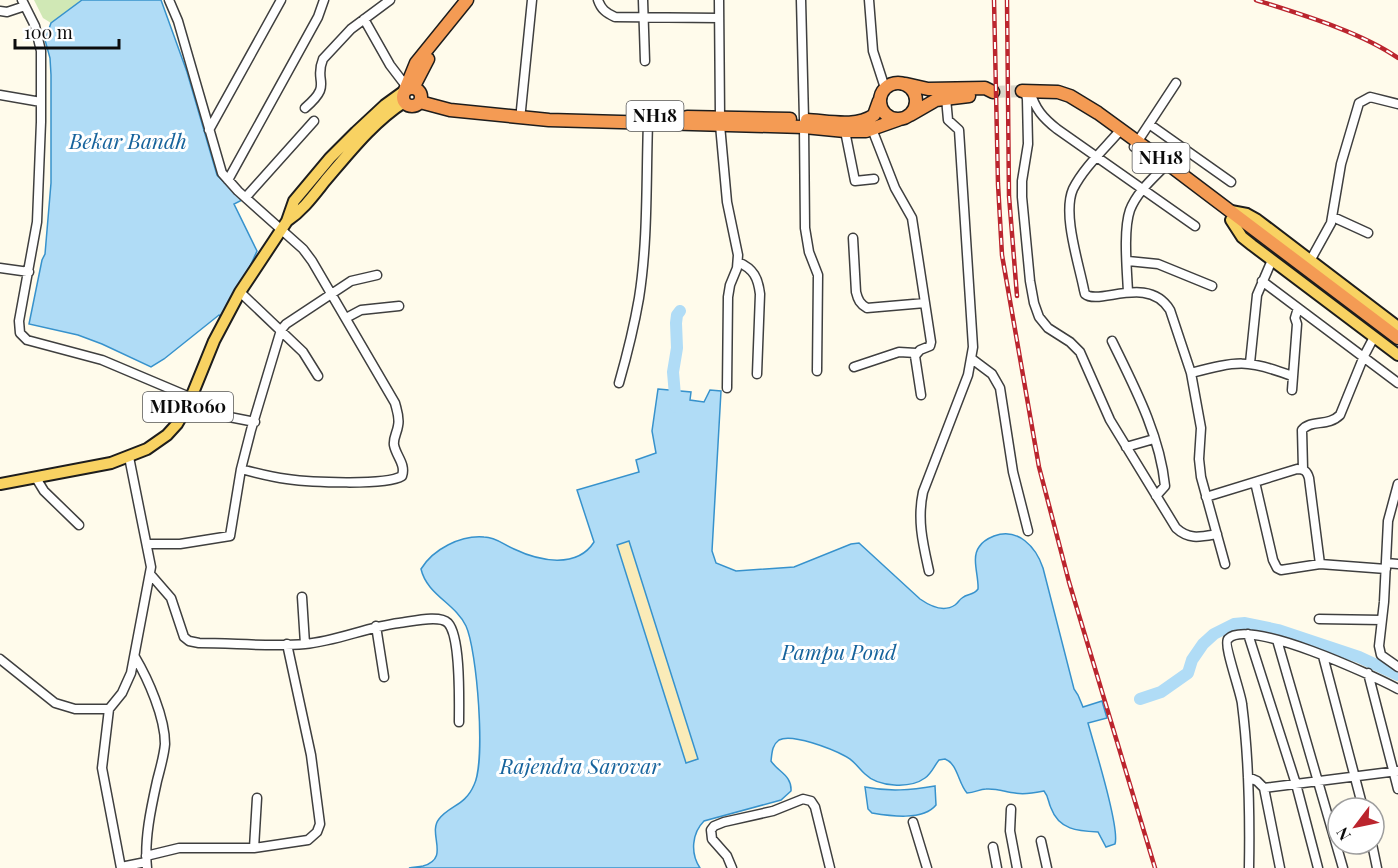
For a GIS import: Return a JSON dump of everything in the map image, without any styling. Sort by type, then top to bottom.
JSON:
[{"type":"highway","points":[[410,94],[416,63],[467,0]]},
{"type":"highway","points":[[410,94],[426,63],[477,0]]},
{"type":"highway","name":"NH18","points":[[410,94],[450,110],[521,117],[648,123],[720,121],[804,123],[861,121],[874,115],[885,88],[892,83],[902,83],[922,89],[985,88],[992,92],[985,95],[936,100],[904,118],[872,129],[845,131],[804,123]]},
{"type":"highway","points":[[879,101],[882,110],[888,116],[904,118],[916,104],[915,95],[910,87],[902,83]]},
{"type":"highway","name":"NH18","points":[[1026,91],[1058,92],[1070,96],[1098,113],[1398,346]]},
{"type":"highway","name":"NH18","points":[[1058,92],[1065,100],[1136,144],[1161,169],[1227,212]]},
{"type":"highway","name":"NH18","points":[[410,94],[437,101],[521,110],[666,116],[720,121]]},
{"type":"highway","name":"NH18","points":[[1256,235],[1398,338]]},
{"type":"main road","name":"MDR060","points":[[0,484],[90,468],[129,457],[147,449],[167,435],[177,424],[190,402],[214,341],[240,292],[284,225],[301,211],[364,136],[410,94]]},
{"type":"main road","points":[[1227,212],[1242,237],[1398,355]]},
{"type":"main road","points":[[1227,212],[1246,214],[1256,219],[1398,326]]},
{"type":"street","points":[[169,0],[178,21],[220,168],[228,180],[246,197],[284,225],[303,249],[395,403],[399,425],[394,447],[403,466],[402,476],[393,480],[355,482],[287,479],[241,470]]},
{"type":"street","points":[[209,130],[281,0]]},
{"type":"street","points":[[228,180],[318,17],[324,0]]},
{"type":"street","points":[[305,108],[315,100],[322,88],[320,66],[323,59],[344,35],[390,0]]},
{"type":"street","points":[[521,110],[532,0]]},
{"type":"street","points":[[598,0],[607,14],[615,17],[719,18]]},
{"type":"street","points":[[643,0],[645,61]]},
{"type":"street","points":[[719,0],[720,121],[727,201],[738,262],[728,297],[727,388]]},
{"type":"street","points":[[801,0],[805,228],[809,252],[818,275],[817,371]]},
{"type":"street","points":[[869,0],[873,51],[885,88]]},
{"type":"street","points":[[0,11],[8,12],[24,3],[37,31],[41,51],[37,222],[19,321],[20,333],[27,340],[113,364],[209,413],[255,422]]},
{"type":"street","points":[[364,19],[410,94]]},
{"type":"street","points":[[1136,144],[1176,83]]},
{"type":"street","points":[[1026,91],[1043,118],[1195,226]]},
{"type":"street","points":[[1026,91],[1028,144],[1022,197],[1030,281],[1039,317],[1047,328],[1070,342],[1080,352],[1100,400],[1176,528],[1184,535],[1195,537],[1216,534]]},
{"type":"street","points":[[0,95],[41,102]]},
{"type":"street","points":[[1310,261],[1333,217],[1341,164],[1359,103],[1370,97],[1398,104]]},
{"type":"street","points":[[930,572],[922,541],[919,509],[923,492],[972,359],[972,322],[959,130],[948,120],[946,98]]},
{"type":"street","points":[[246,197],[314,121]]},
{"type":"street","points":[[619,383],[631,339],[639,295],[646,209],[648,123]]},
{"type":"street","points":[[1149,124],[1230,183]]},
{"type":"street","points":[[854,367],[899,352],[916,353],[930,346],[931,342],[912,218],[895,188],[872,129]]},
{"type":"street","points":[[845,131],[855,181],[874,179]]},
{"type":"street","points":[[1117,134],[1073,190],[1069,203],[1070,221],[1084,290],[1088,297],[1092,298],[1128,292],[1153,296],[1166,303],[1170,310],[1191,373],[1201,428],[1199,459],[1201,477],[1225,564]]},
{"type":"street","points":[[1128,292],[1126,226],[1130,210],[1143,189],[1161,169]]},
{"type":"street","points":[[1333,217],[1368,233]]},
{"type":"street","points":[[853,238],[856,292],[862,305],[867,308],[924,303]]},
{"type":"street","points":[[1250,363],[1257,295],[1272,260]]},
{"type":"street","points":[[1128,261],[1158,264],[1212,286]]},
{"type":"street","points":[[738,262],[748,267],[758,283],[760,294],[757,375]]},
{"type":"street","points":[[0,268],[29,272]]},
{"type":"street","points":[[148,544],[180,544],[230,536],[241,470],[281,330],[286,324],[351,281],[377,275]]},
{"type":"street","points":[[1262,281],[1398,383]]},
{"type":"street","points":[[240,292],[303,352],[318,376]]},
{"type":"street","points":[[346,318],[361,310],[399,306]]},
{"type":"street","points":[[1292,390],[1298,308]]},
{"type":"street","points":[[1303,469],[1302,430],[1307,425],[1334,421],[1340,415],[1374,337]]},
{"type":"street","points":[[1113,341],[1154,439],[1165,486],[1156,496]]},
{"type":"street","points":[[916,353],[921,395]]},
{"type":"street","points":[[972,359],[992,374],[1000,388],[1013,472],[1028,531]]},
{"type":"street","points":[[1191,373],[1237,362],[1250,363],[1292,376]]},
{"type":"street","points":[[1126,447],[1154,439]]},
{"type":"street","points":[[129,457],[148,544],[151,575],[135,657],[122,693],[108,709],[102,768],[121,867],[146,862],[179,848],[254,848],[308,840],[317,832],[320,824],[312,755],[287,644]]},
{"type":"street","points":[[1206,497],[1303,469],[1309,478],[1320,564]]},
{"type":"street","points":[[36,478],[44,491],[79,525]]},
{"type":"street","points":[[1255,482],[1277,567],[1285,571],[1320,564],[1386,566],[1398,564]]},
{"type":"street","points":[[1398,484],[1388,521],[1379,646],[1381,655],[1398,667]]},
{"type":"street","points":[[151,575],[171,598],[184,637],[189,641],[305,644],[376,626],[439,619],[449,624],[454,639],[459,679],[459,722]]},
{"type":"street","points":[[302,597],[305,644]]},
{"type":"street","points":[[1319,619],[1382,620]]},
{"type":"street","points":[[376,626],[384,677]]},
{"type":"street","points":[[1250,868],[1248,777],[1242,702],[1239,683],[1226,643],[1229,638],[1237,634],[1248,634],[1277,640],[1368,673],[1398,689]]},
{"type":"street","points":[[1248,634],[1296,784],[1318,868]]},
{"type":"street","points":[[1277,640],[1343,868]]},
{"type":"street","points":[[1323,656],[1360,796]]},
{"type":"street","points":[[135,657],[159,714],[165,743],[153,798],[146,862]]},
{"type":"street","points":[[0,659],[55,703],[75,709],[108,709]]},
{"type":"street","points":[[1368,673],[1396,771],[1398,789]]},
{"type":"street","points":[[1264,788],[1396,771]]},
{"type":"street","points":[[1248,777],[1257,781],[1264,788],[1280,868]]},
{"type":"street","points":[[254,848],[256,798]]},
{"type":"street","points":[[732,868],[727,856],[712,839],[711,830],[714,826],[768,812],[803,798],[811,801],[815,807],[830,868]]},
{"type":"street","points":[[1011,809],[1010,831],[1017,868]]},
{"type":"street","points":[[913,822],[927,868]]},
{"type":"street","points":[[1041,842],[1047,868]]},
{"type":"street","points":[[993,847],[997,868]]},
{"type":"green space","points":[[34,0],[82,0],[51,23],[43,18]]},
{"type":"sand","points":[[629,540],[698,759],[686,763],[617,544]]},
{"type":"water","name":"Bekar Bandh","points":[[82,0],[161,0],[187,72],[217,175],[242,200],[234,204],[257,251],[237,295],[222,316],[219,315],[151,367],[78,335],[29,324],[45,254],[51,183],[51,75],[50,58],[45,40],[51,23]]},
{"type":"water","name":"Pampu Pond","points":[[658,389],[691,392],[690,400],[704,402],[710,390],[721,391],[712,551],[716,563],[736,571],[794,567],[851,544],[859,543],[920,599],[932,606],[946,608],[955,605],[964,596],[978,589],[975,562],[977,551],[984,542],[994,536],[1011,534],[1031,546],[1043,568],[1074,689],[1083,707],[1102,701],[1107,718],[1088,723],[1114,821],[1115,844],[1106,847],[1098,832],[1076,830],[1064,825],[1054,815],[1044,791],[1022,794],[984,789],[967,793],[953,765],[945,759],[939,760],[929,774],[919,782],[903,785],[886,784],[862,772],[845,756],[802,740],[785,738],[775,744],[771,761],[787,777],[791,791],[781,800],[704,821],[697,831],[694,843],[695,856],[700,868],[409,868],[423,866],[436,857],[435,832],[439,819],[462,801],[474,785],[478,772],[480,730],[474,658],[466,626],[455,611],[429,586],[421,569],[433,555],[448,545],[475,537],[492,538],[524,553],[546,559],[568,559],[587,551],[594,542],[577,490],[639,472],[636,460],[656,453],[652,431]],"holes":[[[629,541],[698,759],[686,763],[617,545]]]},
{"type":"water","points":[[935,786],[936,805],[923,813],[897,816],[872,813],[868,809],[865,787],[900,790]]},
{"type":"waterway","points":[[676,407],[673,372],[677,348],[676,323],[680,311]]},
{"type":"waterway","points":[[1140,699],[1161,692],[1188,673],[1192,660],[1203,644],[1214,634],[1234,624],[1245,623],[1278,630],[1359,657],[1398,675]]},
{"type":"tunnel","points":[[993,92],[1022,91]]},
{"type":"railway","points":[[994,0],[1002,255],[1039,467],[1069,582],[1155,868]]},
{"type":"railway","points":[[1007,0],[1009,196],[1017,296]]},
{"type":"railway","points":[[1256,0],[1348,32],[1398,58]]},
{"type":"water label","name":"Rajendra Sarovar","points":[[580,767]]}]
